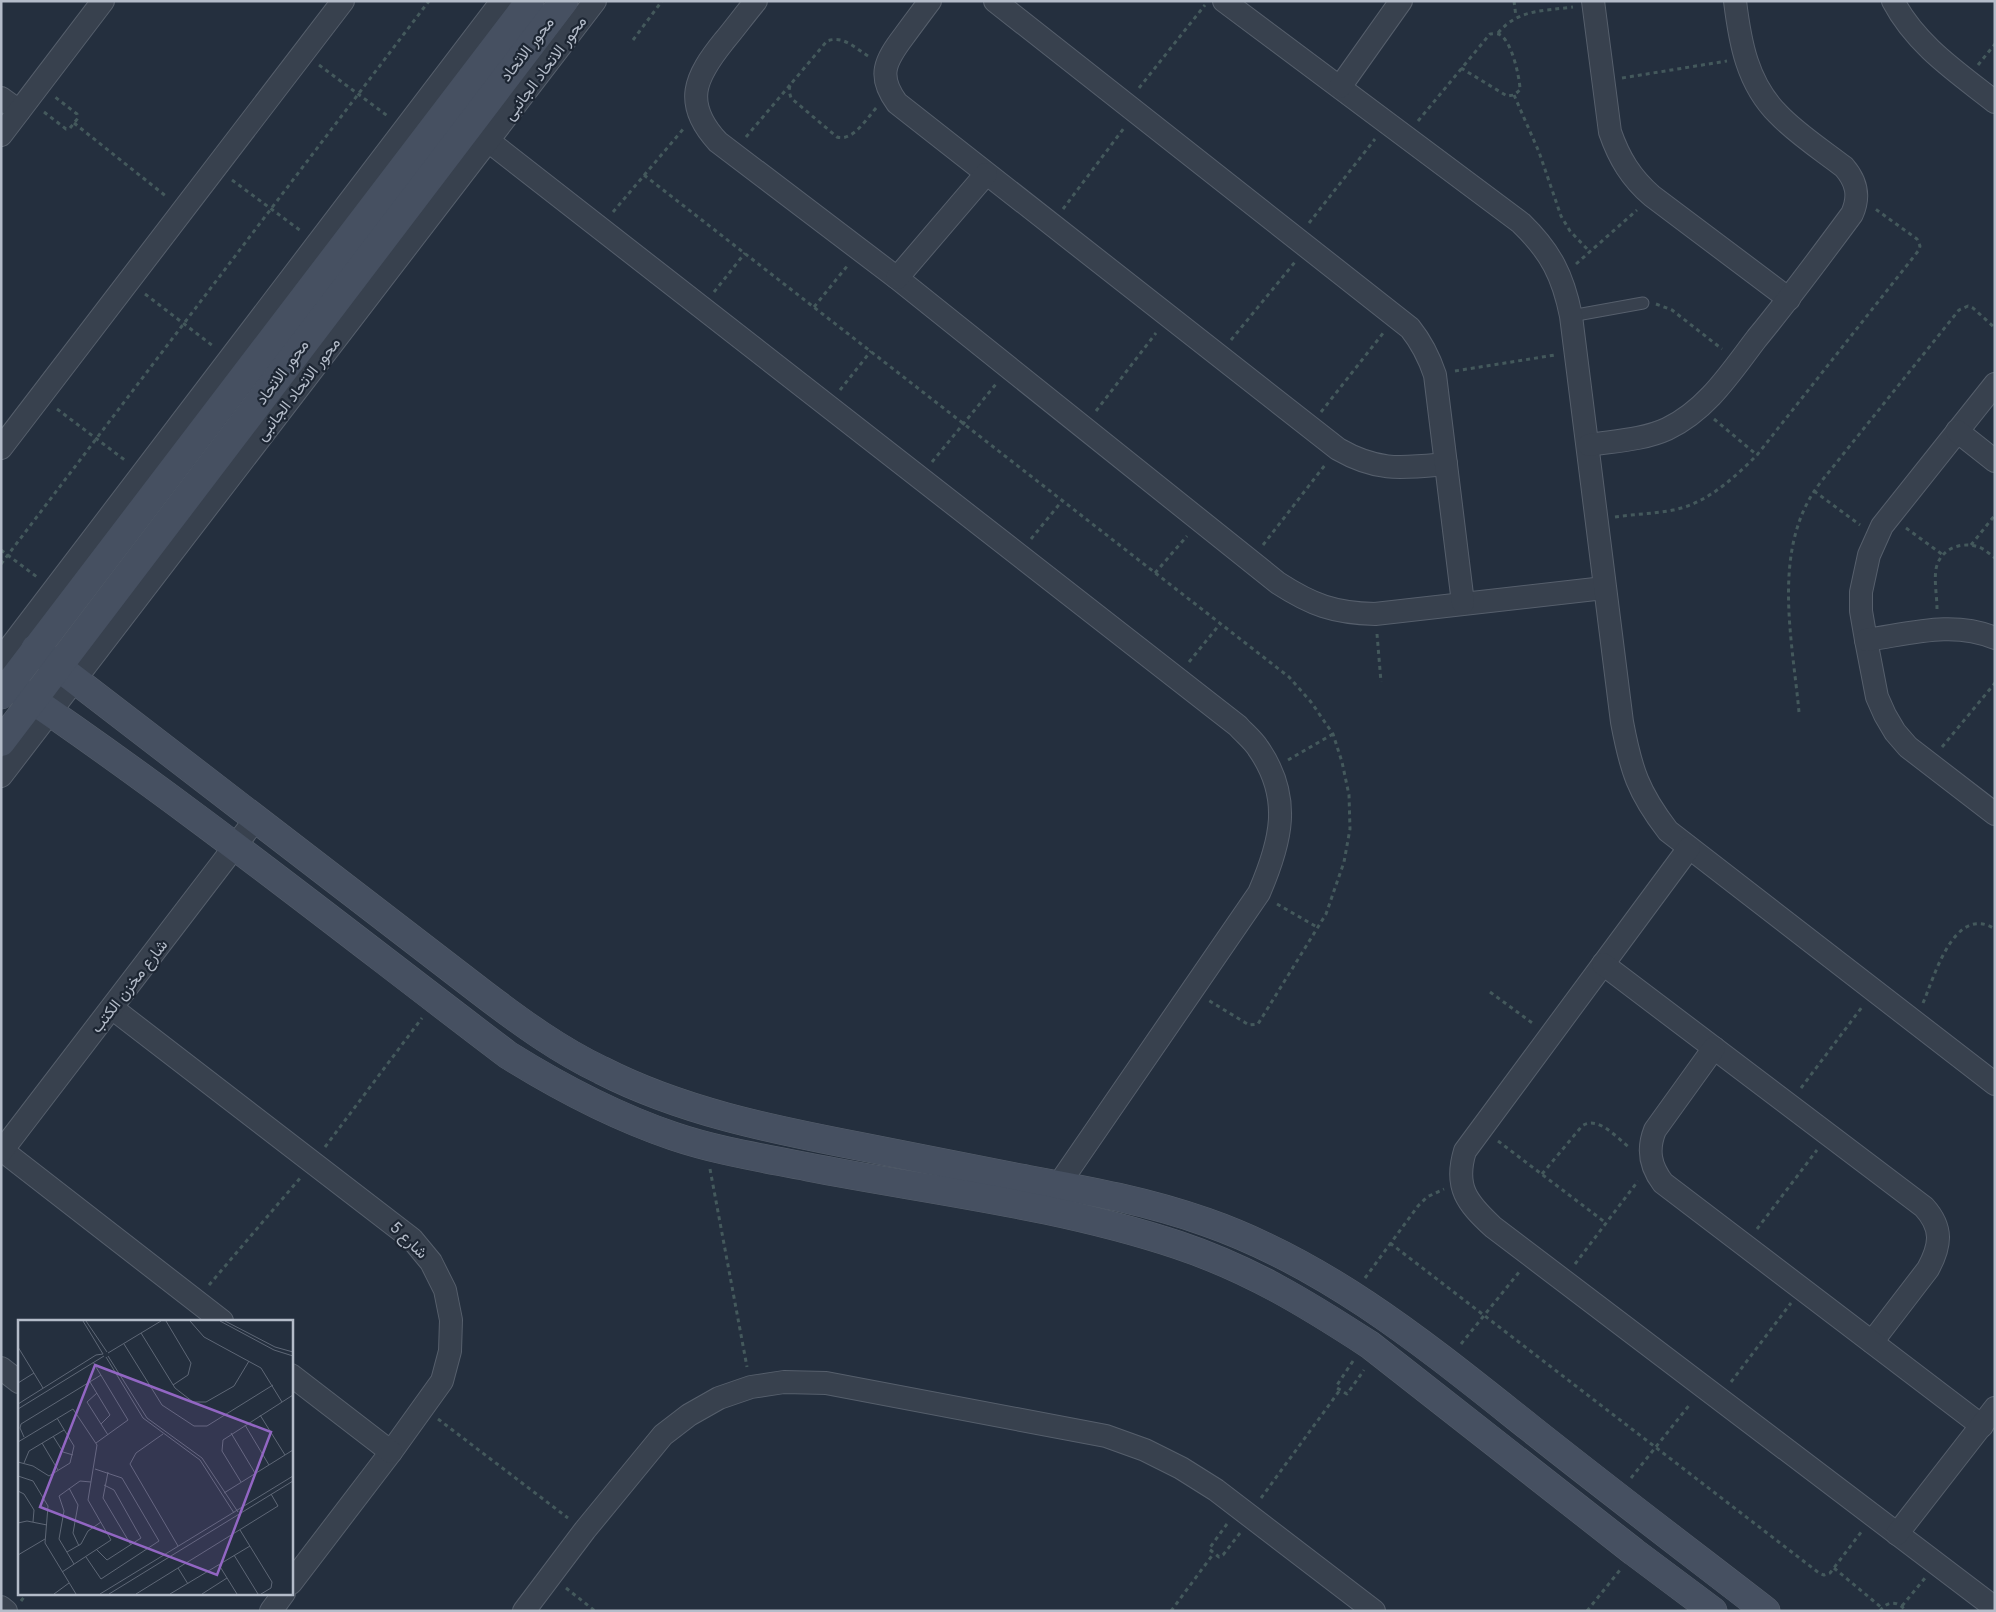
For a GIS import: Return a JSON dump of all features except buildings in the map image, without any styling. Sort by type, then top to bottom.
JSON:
[{"type":"street","points":[[1,135],[103,1]]},
{"type":"street","points":[[1,448],[343,1]]},
{"type":"street","points":[[1,658],[502,1]]},
{"type":"street","name":"محور الاتحاد","points":[[5,689],[530,1]]},
{"type":"street","name":"محور الاتحاد","points":[[1,742],[42,706],[67,674],[478,133],[564,1]]},
{"type":"street","name":"محور الاتحاد الجانبى","points":[[478,133],[595,1]]},
{"type":"street","points":[[756,1],[708,61],[700,77],[696,94],[698,112],[706,129],[718,142],[898,278],[1278,583],[1302,598],[1325,608],[1350,613],[1375,614],[1604,588]]},
{"type":"street","points":[[930,1],[890,55],[885,67],[885,80],[889,93],[907,112],[1338,449],[1355,459],[1374,466],[1394,468],[1446,464]]},
{"type":"street","points":[[995,1],[1396,316],[1410,328],[1421,342],[1430,358],[1435,375],[1463,603]]},
{"type":"street","points":[[1224,1],[1521,223],[1551,257],[1561,277],[1571,316],[1589,445],[1604,588],[1622,722],[1636,780],[1649,807],[1668,831],[1995,1084]]},
{"type":"street","points":[[1340,87],[1401,1]]},
{"type":"street","points":[[1589,445],[1652,434],[1666,429],[1700,408],[1739,362],[1852,214],[1858,196],[1856,185],[1844,167],[1778,115],[1758,88],[1745,58],[1734,1]]},
{"type":"street","points":[[1893,1],[1902,18],[1924,45],[1995,102]]},
{"type":"street","points":[[1594,3],[1610,132],[1617,152],[1628,170],[1641,187],[1652,196],[1788,299]]},
{"type":"street","points":[[1,98],[29,99]]},
{"type":"street","points":[[478,133],[1238,726],[1258,747],[1271,769],[1280,801],[1280,831],[1274,860],[1259,893],[1059,1184]]},
{"type":"street","points":[[898,278],[986,174]]},
{"type":"street","points":[[1995,384],[1889,516],[1876,537],[1869,554],[1861,592],[1861,611],[1877,697],[1885,715],[1908,747],[1995,814]]},
{"type":"street","points":[[1957,431],[1995,461]]},
{"type":"street","points":[[1866,640],[1939,629],[1969,630],[1995,638]]},
{"type":"street","points":[[36,649],[255,820],[524,1025],[562,1050],[642,1089],[684,1104],[769,1128],[1134,1200],[1208,1223],[1284,1255],[1352,1295],[1446,1362],[1766,1611]]},
{"type":"street","points":[[5,689],[42,706],[236,847],[508,1055],[548,1080],[589,1102],[640,1124],[706,1145],[823,1170],[1012,1202],[1127,1230],[1179,1245],[1230,1265],[1278,1288],[1325,1315],[1371,1346],[1634,1552],[1713,1611]]},
{"type":"street","points":[[1,776],[42,706]]},
{"type":"street","name":"شارع مخزن الكتب","points":[[2,1151],[255,820]]},
{"type":"street","points":[[1690,848],[1465,1151],[1461,1168],[1462,1186],[1468,1200],[1479,1214],[1531,1256],[1995,1608]]},
{"type":"street","points":[[1603,964],[1924,1207],[1933,1216],[1938,1242],[1935,1255],[1928,1269],[1872,1342]]},
{"type":"street","name":"شارع 5","points":[[112,1008],[412,1239],[431,1262],[445,1290],[451,1320],[450,1351],[442,1381],[391,1452],[292,1582]]},
{"type":"street","points":[[1714,1048],[1655,1130],[1650,1152],[1652,1164],[1663,1183],[1872,1342],[1988,1417],[1897,1534]]},
{"type":"street","points":[[2,1151],[221,1320]]},
{"type":"street","points":[[1,1368],[18,1381]]},
{"type":"street","points":[[292,1376],[391,1452]]},
{"type":"street","points":[[524,1611],[585,1530],[663,1435],[689,1415],[719,1398],[751,1388],[784,1382],[826,1383],[1106,1436],[1145,1450],[1181,1468],[1216,1490],[1374,1611]]},
{"type":"street","points":[[270,1611],[283,1594]]},
{"type":"street","points":[[1,1608],[6,1611]]},
{"type":"lane","points":[[1571,316],[1643,303]]},
{"type":"path","points":[[1,564],[429,1]]},
{"type":"path","points":[[632,40],[662,1]]},
{"type":"path","points":[[1051,225],[1131,108],[1208,1]]},
{"type":"path","points":[[1514,1],[1516,17]]},
{"type":"path","points":[[1406,137],[1490,34],[1498,33],[1516,17],[1523,14],[1594,3]]},
{"type":"path","points":[[1461,68],[1507,96],[1514,95],[1520,90],[1519,75],[1508,44],[1504,37],[1498,33]]},
{"type":"path","points":[[732,153],[827,41],[835,38],[842,39],[885,67]]},
{"type":"path","points":[[1966,79],[1995,44]]},
{"type":"path","points":[[303,53],[405,129]]},
{"type":"path","points":[[1603,81],[1745,58]]},
{"type":"path","points":[[790,85],[791,98],[837,137],[844,139],[850,137],[889,93]]},
{"type":"path","points":[[1514,95],[1540,152],[1561,216],[1570,231],[1590,252]]},
{"type":"path","points":[[29,99],[78,115],[70,128],[66,129],[29,99]]},
{"type":"path","points":[[600,228],[698,112]]},
{"type":"path","points":[[74,123],[184,210]]},
{"type":"path","points":[[1218,356],[1388,123]]},
{"type":"path","points":[[216,168],[317,244]]},
{"type":"path","points":[[1561,277],[1652,196]]},
{"type":"path","points":[[1597,519],[1675,510],[1696,502],[1736,476],[1756,455],[1919,250],[1920,246],[1917,239],[1858,196]]},
{"type":"path","points":[[814,307],[860,250]]},
{"type":"path","points":[[702,308],[745,253]]},
{"type":"path","points":[[128,282],[230,359]]},
{"type":"path","points":[[1643,303],[1660,304],[1672,310],[1739,362]]},
{"type":"path","points":[[1799,712],[1789,605],[1789,568],[1799,520],[1804,506],[1958,310],[1968,306],[1973,308],[1995,328]]},
{"type":"path","points":[[1309,428],[1396,316]]},
{"type":"path","points":[[1083,427],[1168,317]]},
{"type":"path","points":[[828,406],[870,351]]},
{"type":"path","points":[[1435,375],[1576,351]]},
{"type":"path","points":[[920,478],[963,423],[1010,368]]},
{"type":"path","points":[[41,397],[142,474]]},
{"type":"path","points":[[1700,408],[1756,455]]},
{"type":"path","points":[[1250,560],[1338,449]]},
{"type":"path","points":[[1814,491],[1876,537]]},
{"type":"path","points":[[1019,555],[1062,501]]},
{"type":"path","points":[[1972,545],[1995,515]]},
{"type":"path","points":[[1889,516],[1943,555]]},
{"type":"path","points":[[1155,573],[1200,521]]},
{"type":"path","points":[[1939,629],[1936,570],[1943,555],[1954,547],[1963,544],[1981,548],[1995,558]]},
{"type":"path","points":[[1,550],[54,590]]},
{"type":"path","points":[[1375,614],[1381,682]]},
{"type":"path","points":[[1177,678],[1220,624]]},
{"type":"path","points":[[1928,762],[1995,683]]},
{"type":"path","points":[[1271,769],[1333,734]]},
{"type":"path","points":[[1259,893],[1317,927]]},
{"type":"path","points":[[1915,1022],[1947,947],[1954,936],[1964,928],[1976,924],[1988,925],[1995,929]]},
{"type":"path","points":[[1788,1104],[1874,990]]},
{"type":"path","points":[[1490,992],[1550,1036]]},
{"type":"path","points":[[1542,1174],[1582,1126],[1592,1122],[1597,1123],[1652,1164],[1563,1280]]},
{"type":"path","points":[[1481,1128],[1606,1223]]},
{"type":"path","points":[[1745,1245],[1828,1134]]},
{"type":"path","points":[[706,1145],[751,1388]]},
{"type":"path","points":[[1352,1295],[1418,1206],[1427,1197],[1438,1191],[1462,1186]]},
{"type":"path","points":[[1390,1243],[1819,1573],[1824,1575],[1830,1573],[1873,1517]]},
{"type":"path","points":[[1446,1362],[1485,1316],[1531,1256]]},
{"type":"path","points":[[1617,1496],[1656,1448],[1711,1393],[1802,1289]]},
{"type":"path","points":[[1371,1346],[1348,1394],[1340,1390],[1337,1385],[1371,1346]]},
{"type":"path","points":[[1247,1513],[1209,1549],[1219,1557],[1223,1555],[1247,1513],[1340,1390]]},
{"type":"path","points":[[423,1407],[585,1530]]},
{"type":"path","points":[[1587,1611],[1634,1552]]},
{"type":"path","points":[[1171,1611],[1214,1553]]},
{"type":"path","points":[[1902,1606],[1936,1564]]},
{"type":"path","points":[[1834,1568],[1881,1610],[1892,1603],[1902,1606],[1906,1611]]},
{"type":"path","points":[[551,1576],[595,1611]]}]
